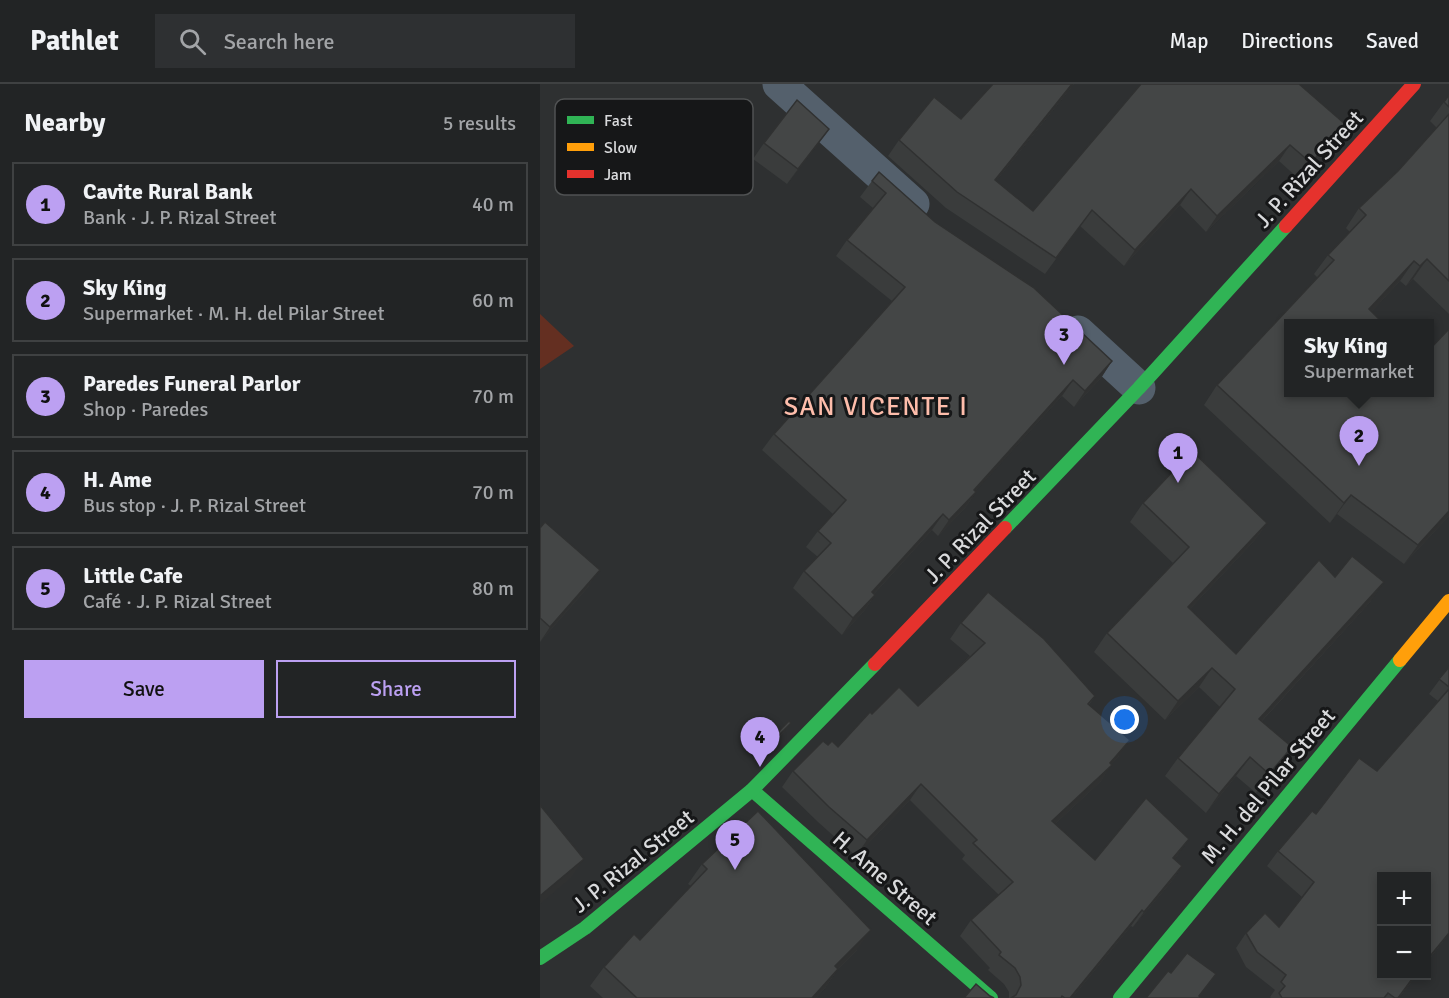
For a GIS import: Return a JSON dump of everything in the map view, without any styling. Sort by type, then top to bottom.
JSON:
[{"type":"main road","name":"J. P. Rizal Street","points":[[540,958],[585,928],[752,790],[804,739],[1139,388],[1414,84]]},
{"type":"main road","name":"M. H. del Pilar Street","points":[[1120,998],[1449,601]]},
{"type":"main road","name":"H. Ame Street","points":[[752,790],[991,998]]},
{"type":"street","points":[[779,84],[934,223]]},
{"type":"street","points":[[1060,315],[1139,388]]},
{"type":"shaded area","points":[[540,314],[574,346],[540,369]]},
{"type":"building","points":[[993,84],[1072,84],[995,180],[1033,211],[1141,84],[1299,84],[1345,124],[1311,163],[1290,145],[1217,216],[1191,189],[1135,250],[1092,210],[1056,258],[957,192],[899,140],[934,97],[961,119]]},
{"type":"building","points":[[1449,95],[1449,107],[1444,102]]},
{"type":"building","points":[[797,100],[829,129],[798,169],[764,143]]},
{"type":"building","points":[[1449,114],[1449,281],[1427,259],[1420,266],[1414,261],[1369,309],[1379,319],[1284,319],[1284,397],[1434,397],[1434,345],[1449,329],[1449,511],[1418,545],[1351,495],[1344,503],[1217,385],[1334,260],[1328,255],[1366,215],[1359,208],[1398,171]]},
{"type":"building","points":[[879,172],[935,222],[1034,288],[1112,361],[1085,391],[1073,380],[974,490],[976,492],[949,520],[943,514],[872,592],[875,595],[853,618],[804,571],[831,543],[818,531],[846,500],[774,434],[905,287],[847,240],[886,193],[872,181]]},
{"type":"building","points":[[1192,451],[1267,523],[1188,607],[1236,654],[1319,560],[1335,577],[1352,556],[1384,582],[1259,719],[1292,747],[1269,774],[1250,757],[1219,794],[1178,758],[1235,689],[1212,668],[1178,701],[1107,633],[1189,547],[1143,503]]},
{"type":"building","points":[[545,522],[600,570],[550,627],[540,618],[540,528]]},
{"type":"building","points":[[988,592],[1044,639],[1095,696],[1088,704],[1130,740],[1110,763],[1112,765],[1052,821],[1095,860],[1146,798],[1189,839],[1173,858],[1182,866],[1144,912],[1142,910],[1070,998],[1062,996],[1061,998],[1011,998],[1016,995],[1021,985],[1020,977],[1015,968],[999,955],[1001,952],[971,920],[1013,882],[973,843],[977,840],[921,784],[867,840],[793,771],[823,741],[828,745],[832,741],[838,747],[870,712],[872,714],[899,687],[918,706],[985,643],[961,623]]},
{"type":"building","points":[[1449,667],[1449,687],[1439,679]]},
{"type":"building","points":[[1449,689],[1449,933],[1431,955],[1431,872],[1377,872],[1377,980],[1411,980],[1398,998],[1388,993],[1384,998],[1282,998],[1279,993],[1285,986],[1281,982],[1286,975],[1257,952],[1246,933],[1265,913],[1279,927],[1314,882],[1278,851],[1312,811],[1316,814],[1359,758],[1377,771]]},
{"type":"building","points":[[789,721],[791,723],[761,753],[759,751]]},
{"type":"building","points":[[540,805],[584,859],[541,895],[540,895]]},
{"type":"building","points":[[758,811],[871,930],[835,966],[838,969],[812,998],[637,998],[604,967],[634,934],[640,940],[707,869],[702,864]]},
{"type":"building","points":[[1187,953],[1216,974],[1199,996],[1201,998],[1146,998],[1168,971],[1171,973]]},
{"type":"building","points":[[976,984],[990,996],[994,998],[964,998]]},
{"type":"traffic: fast","points":[[1005,528],[1139,388],[1286,226]]},
{"type":"traffic: fast","points":[[1120,998],[1400,660]]},
{"type":"traffic: fast","points":[[540,958],[585,928],[752,790],[875,664]]},
{"type":"traffic: fast","points":[[752,790],[991,998]]},
{"type":"traffic: slow","points":[[1400,660],[1449,601]]},
{"type":"traffic: jam","points":[[1286,226],[1414,84]]},
{"type":"traffic: jam","points":[[875,664],[1005,528]]},
{"type":"place","name":"Paredes Funeral Parlor","points":[[1064,365]]},
{"type":"place","name":"Sky King","points":[[1359,466]]},
{"type":"place","name":"Cavite Rural Bank","points":[[1178,483]]},
{"type":"place","name":"H. Ame","points":[[760,767]]},
{"type":"place","name":"Little Cafe","points":[[735,870]]},
{"type":"district","name":"SAN VICENTE I","points":[[876,407]]}]
